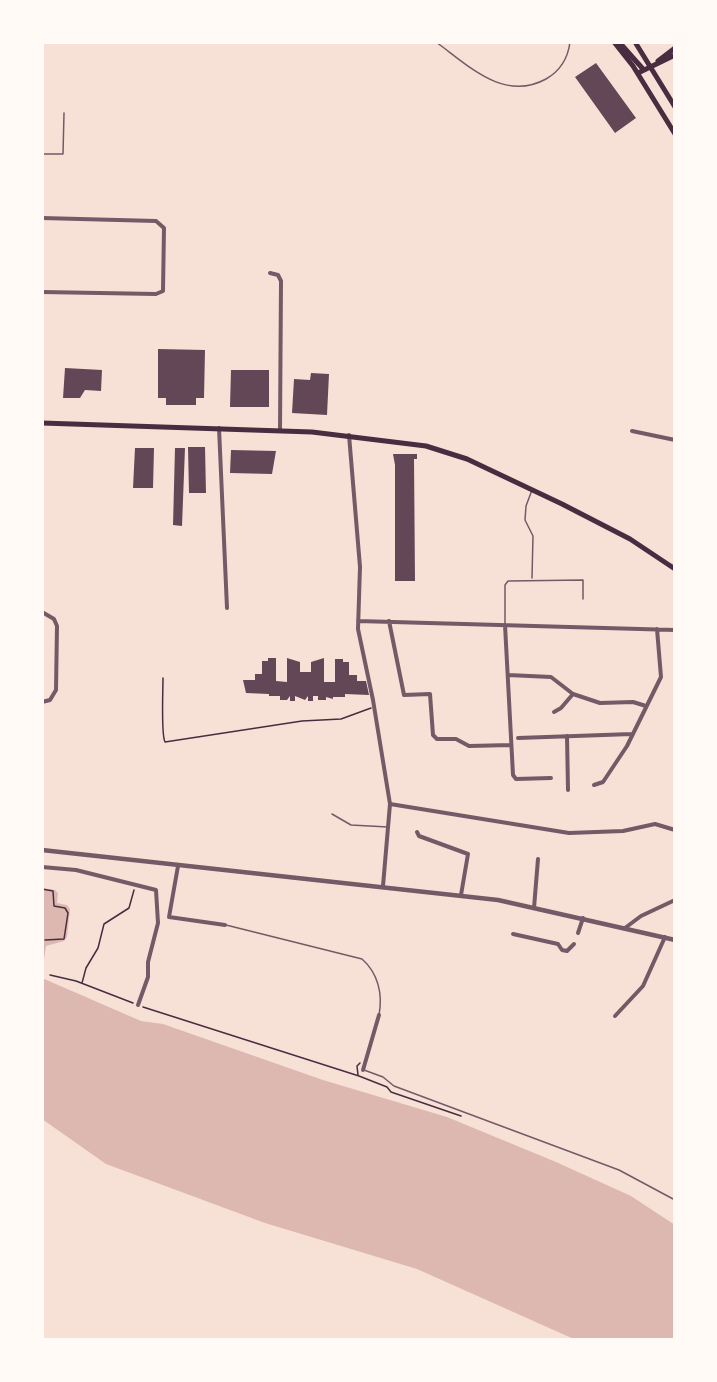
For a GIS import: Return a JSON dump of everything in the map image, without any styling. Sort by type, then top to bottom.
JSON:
[{"type":"main road","points":[[614,42],[638,73],[675,134]]},
{"type":"main road","points":[[619,42],[644,69]]},
{"type":"main road","points":[[635,42],[654,63],[675,107]]},
{"type":"main road","points":[[638,73],[675,48]]},
{"type":"main road","points":[[654,63],[675,55]]},
{"type":"main road","points":[[42,423],[280,430],[349,435],[426,446],[449,453],[532,490],[630,539],[675,569]]},
{"type":"street","points":[[42,218],[160,223],[164,228],[164,287],[156,294],[42,292]]},
{"type":"street","points":[[270,273],[278,275],[281,281],[280,430]]},
{"type":"street","points":[[219,427],[227,608]]},
{"type":"street","points":[[632,431],[675,440]]},
{"type":"street","points":[[349,435],[360,567],[358,621],[390,804],[383,886]]},
{"type":"street","points":[[42,612],[54,619],[57,626],[56,690],[50,700],[42,702]]},
{"type":"street","points":[[358,621],[675,630]]},
{"type":"street","points":[[389,621],[404,695],[430,694],[433,735],[437,739],[456,739],[470,746],[511,745]]},
{"type":"street","points":[[505,626],[513,775],[516,778],[551,778]]},
{"type":"street","points":[[594,785],[603,782],[632,734],[661,677],[657,629]]},
{"type":"street","points":[[508,675],[551,677],[573,694],[600,703],[633,702],[646,706]]},
{"type":"street","points":[[554,712],[561,708],[573,694]]},
{"type":"street","points":[[518,738],[632,734]]},
{"type":"street","points":[[567,736],[568,790]]},
{"type":"street","points":[[390,804],[569,833],[622,831],[655,824],[675,830]]},
{"type":"street","points":[[417,832],[419,836],[443,847],[468,854],[461,895]]},
{"type":"street","points":[[42,850],[318,879],[366,887],[383,886],[461,895],[583,918],[675,940]]},
{"type":"street","points":[[534,908],[538,859]]},
{"type":"street","points":[[169,917],[178,866]]},
{"type":"street","points":[[42,867],[76,870],[156,890],[158,916],[148,962],[148,976],[138,1005]]},
{"type":"street","points":[[624,928],[641,916],[675,900]]},
{"type":"street","points":[[158,916],[225,925]]},
{"type":"street","points":[[578,933],[583,918]]},
{"type":"street","points":[[513,934],[558,944],[562,950],[567,951],[574,944]]},
{"type":"street","points":[[615,1016],[644,986],[665,937]]},
{"type":"street","points":[[363,1070],[379,1016]]},
{"type":"lane","points":[[436,42],[485,78],[507,87],[522,88],[549,77],[563,65],[570,42]]},
{"type":"lane","points":[[42,154],[63,154],[64,113]]},
{"type":"lane","points":[[532,490],[526,506],[525,520],[533,536],[532,579]]},
{"type":"lane","points":[[505,626],[505,585],[513,579],[582,580],[583,599]]},
{"type":"lane","points":[[332,814],[351,825],[389,827]]},
{"type":"lane","points":[[225,925],[362,958],[372,971],[383,998],[379,1016]]},
{"type":"lane","points":[[363,1070],[383,1077],[394,1086],[619,1170],[675,1200]]},
{"type":"path","points":[[163,678],[165,720],[162,733],[165,742],[293,722],[341,719],[374,706]]},
{"type":"path","points":[[82,984],[82,977],[98,948],[104,924],[129,908],[135,884]]},
{"type":"path","points":[[42,889],[53,891],[54,906],[65,908],[68,913],[64,939],[45,940]]},
{"type":"path","points":[[50,975],[82,984],[145,1008],[359,1076]]},
{"type":"shaded area","points":[[42,888],[55,890],[58,893],[57,903],[67,905],[70,909],[67,937],[64,941],[46,946],[42,973]]},
{"type":"shaded area","points":[[42,978],[141,1021],[163,1024],[323,1080],[447,1117],[631,1196],[675,1225],[675,1340],[576,1340],[417,1269],[265,1223],[106,1164],[42,1119]]},
{"type":"building","points":[[596,63],[636,118],[615,133],[575,77]]},
{"type":"building","points":[[158,349],[205,350],[204,398],[196,398],[196,405],[166,405],[166,398],[158,398]]},
{"type":"building","points":[[65,368],[102,370],[101,391],[85,390],[80,398],[63,398]]},
{"type":"building","points":[[231,370],[269,370],[269,407],[230,407]]},
{"type":"building","points":[[311,373],[329,374],[327,415],[292,413],[294,379],[310,380]]},
{"type":"building","points":[[188,447],[205,447],[206,493],[189,493]]},
{"type":"building","points":[[135,448],[154,448],[153,488],[133,488]]},
{"type":"building","points":[[175,448],[185,448],[182,526],[173,525]]},
{"type":"building","points":[[231,450],[276,451],[272,474],[230,473]]},
{"type":"building","points":[[393,454],[417,454],[417,459],[414,459],[415,581],[395,581],[395,465]]},
{"type":"building","points":[[268,658],[276,658],[276,681],[287,682],[287,658],[300,662],[300,672],[311,672],[311,662],[324,658],[324,682],[335,682],[335,659],[343,659],[343,662],[349,662],[349,675],[357,675],[357,681],[366,681],[369,695],[345,694],[345,697],[333,697],[333,699],[326,697],[326,700],[318,700],[318,696],[313,696],[313,701],[308,701],[308,696],[305,700],[295,696],[295,701],[290,701],[290,696],[287,700],[280,700],[280,696],[246,693],[243,680],[255,680],[255,674],[262,674],[262,661],[268,661]]}]
